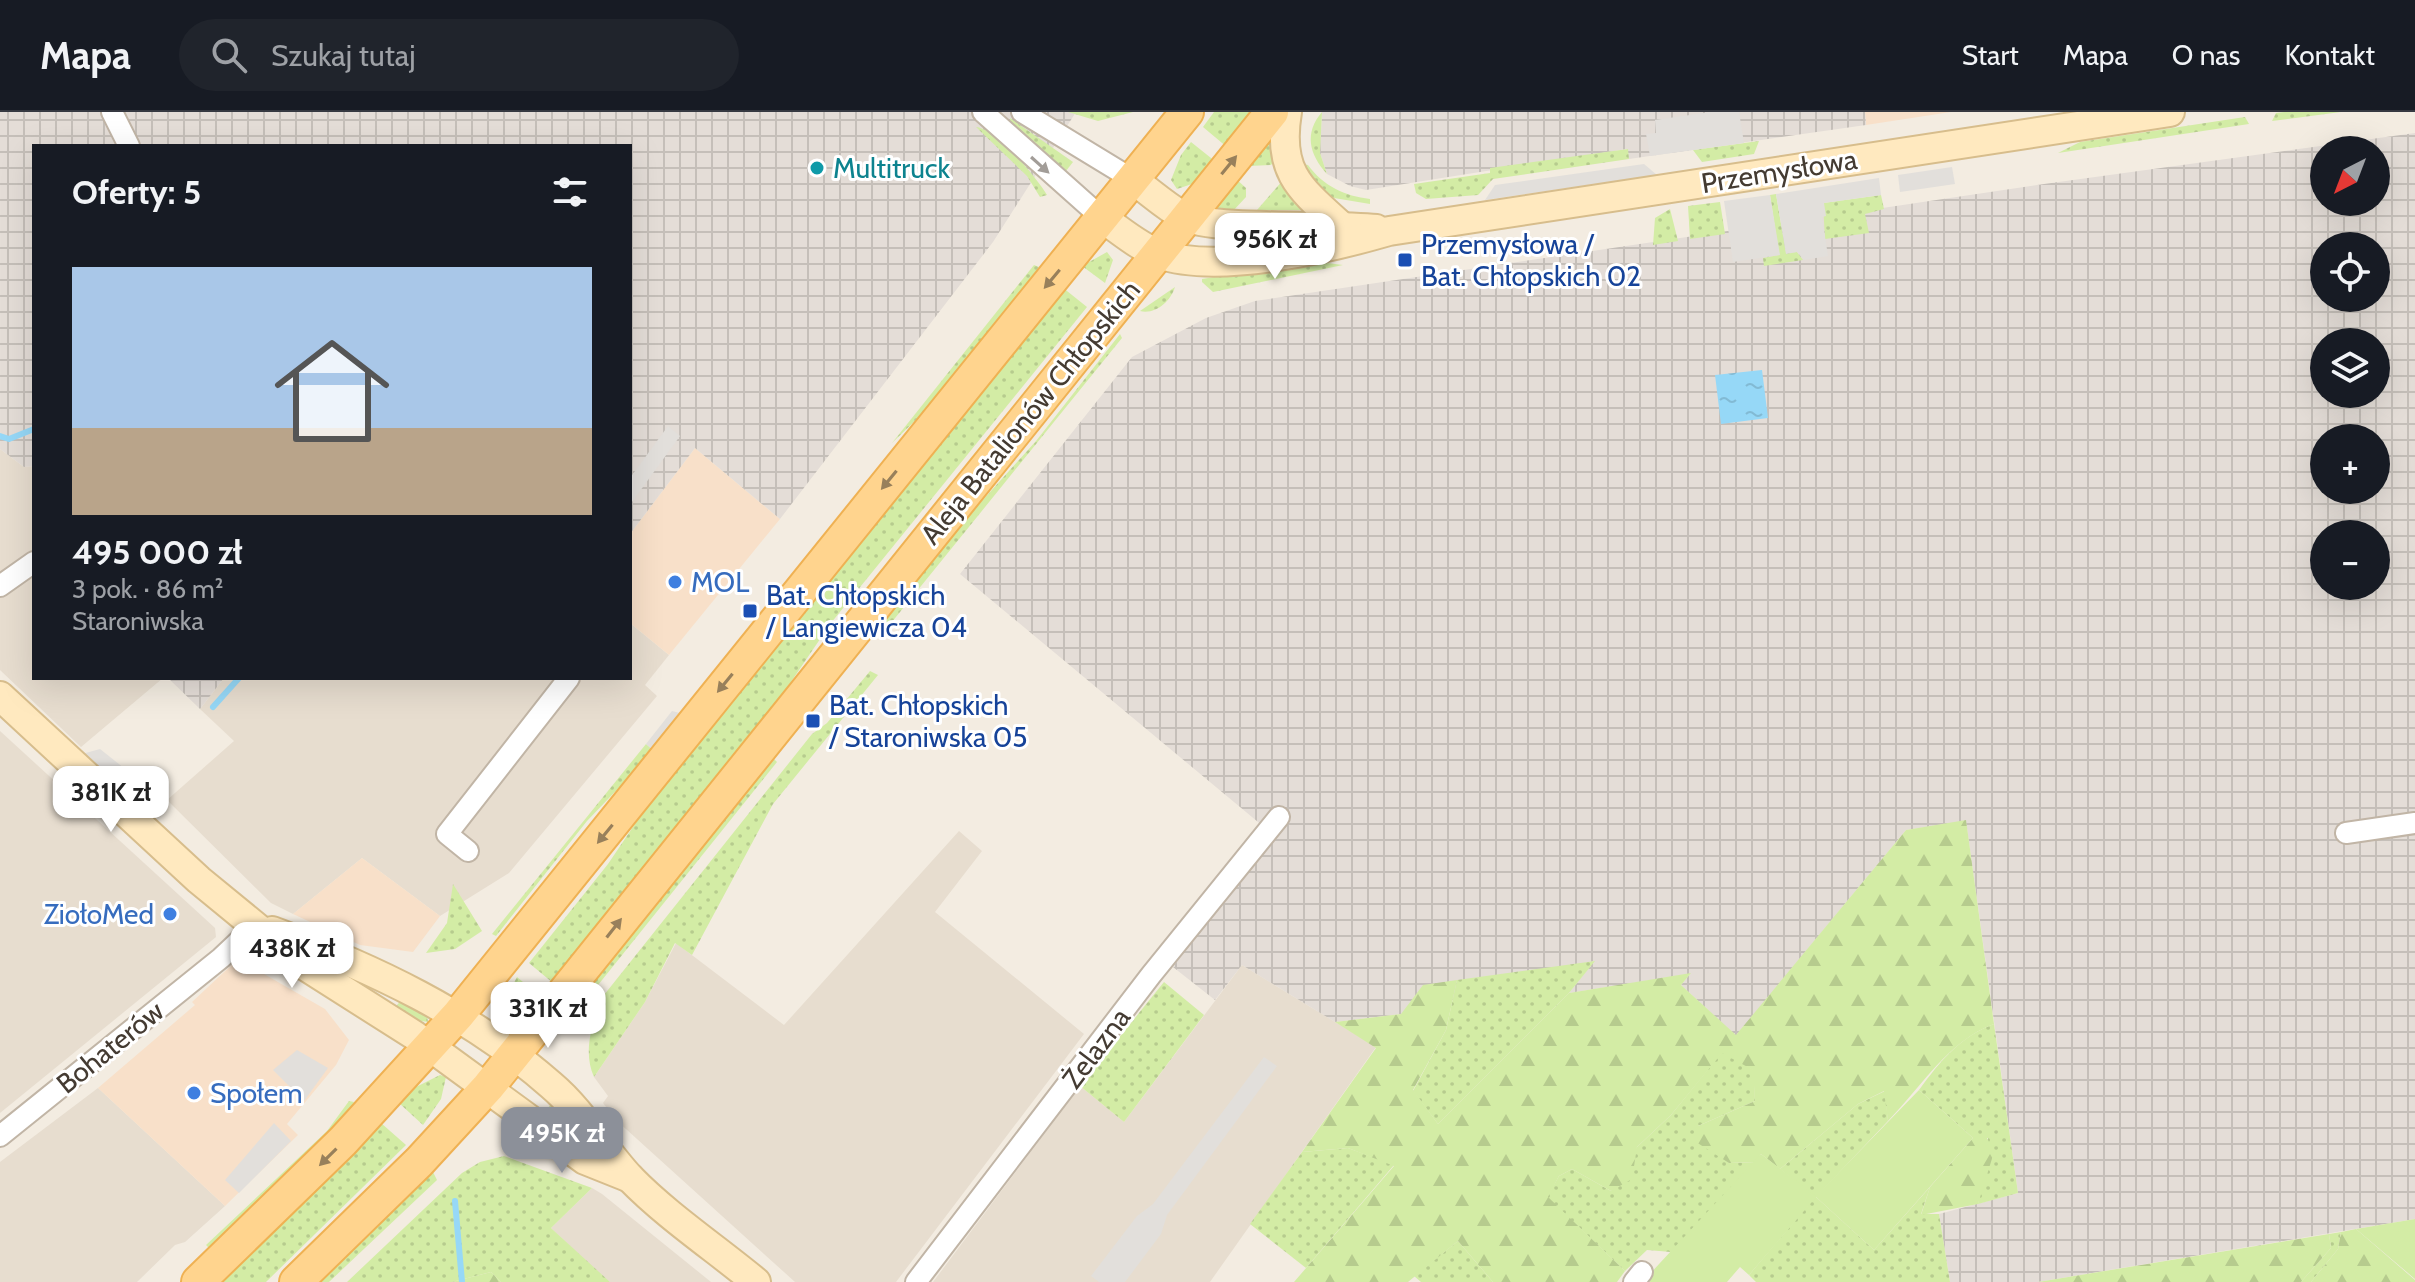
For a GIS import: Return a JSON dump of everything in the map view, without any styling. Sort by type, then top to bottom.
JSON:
[{"type":"main road","points":[[198,1282],[343,1141],[458,1015],[1187,112]]},
{"type":"main road","name":"Aleja Batalionów Chłopskich","points":[[296,1282],[419,1162],[488,1087],[1272,112]]},
{"type":"street","points":[[112,112],[128,144]]},
{"type":"street","points":[[983,112],[1102,218],[1157,254]]},
{"type":"street","points":[[1022,112],[1132,179],[1185,217]]},
{"type":"street","points":[[1287,112],[1285,161],[1294,180],[1340,225]]},
{"type":"street","name":"Przemysłowa","points":[[1157,254],[1183,259],[1233,260],[1335,247],[1389,231],[2170,112]]},
{"type":"street","name":"Przemysłowa","points":[[1185,217],[1231,223],[1340,225],[1389,231]]},
{"type":"street","points":[[0,586],[32,563]]},
{"type":"street","points":[[468,851],[447,834],[567,680]]},
{"type":"street","points":[[0,696],[199,880],[320,978],[430,1047],[585,1160],[630,1178]]},
{"type":"street","name":"Żelazna","points":[[916,1282],[1151,975],[1279,817]]},
{"type":"street","points":[[2346,833],[2415,823]]},
{"type":"street","points":[[256,925],[371,972],[458,1015],[552,1086],[584,1118],[630,1178],[756,1282]]},
{"type":"street","name":"Bohaterów","points":[[0,1136],[221,958],[256,925]]},
{"type":"shaded area","points":[[0,112],[1076,112],[993,242],[780,519],[695,448],[632,531],[632,144],[32,144],[32,466],[24,467],[0,449]]},
{"type":"shaded area","points":[[1322,112],[1865,112],[1866,125],[1629,159],[1627,149],[1366,190],[1327,174],[1320,153]]},
{"type":"shaded area","points":[[1711,112],[1739,112],[1744,143],[1650,156],[1646,134],[1656,133],[1655,120]]},
{"type":"shaded area","points":[[1865,112],[1951,112],[1866,125]]},
{"type":"shaded area","points":[[2415,133],[2415,1219],[2038,1282],[1950,1282],[1939,1214],[2018,1193],[1966,821],[1906,830],[1736,1036],[1681,985],[1690,974],[1569,993],[1594,961],[1401,1014],[1335,1022],[1242,965],[1215,1000],[1173,967],[1270,832],[960,574],[1132,357],[1206,318],[1255,301],[2310,147],[2310,216],[2390,216],[2390,136]]},
{"type":"shaded area","points":[[1644,164],[1657,175],[1485,200],[1495,185]]},
{"type":"shaded area","points":[[1952,167],[1955,184],[1900,192],[1898,175]]},
{"type":"shaded area","points":[[1879,178],[1881,195],[1824,203],[1826,216],[1822,217],[1828,256],[1804,260],[1797,252],[1786,254],[1776,194]]},
{"type":"shaded area","points":[[1770,195],[1780,255],[1733,262],[1724,201]]},
{"type":"shaded area","points":[[668,426],[680,436],[632,502],[632,475]]},
{"type":"shaded area","points":[[695,448],[780,519],[669,655],[632,625],[632,531]]},
{"type":"shaded area","points":[[0,449],[24,467],[32,466],[32,680],[161,680],[81,747],[0,670]]},
{"type":"shaded area","points":[[632,625],[669,655],[645,685],[657,696],[509,873],[440,916],[362,858],[293,914],[271,903],[167,800],[234,741],[200,709],[222,680],[632,680]]},
{"type":"shaded area","points":[[170,680],[222,680],[200,709]]},
{"type":"shaded area","points":[[672,711],[684,714],[654,751],[646,744]]},
{"type":"shaded area","points":[[0,731],[215,928],[216,937],[0,1113]]},
{"type":"shaded area","points":[[100,749],[144,784],[136,793],[108,777],[82,754]]},
{"type":"shaded area","points":[[959,831],[982,851],[935,912],[1084,1034],[896,1282],[795,1282],[616,1120],[603,1103],[608,1096],[594,1077],[645,1002],[676,943],[784,1025]]},
{"type":"shaded area","points":[[362,858],[440,916],[413,952],[360,945],[293,914]]},
{"type":"shaded area","points":[[238,959],[325,1009],[349,1040],[336,1065],[287,1124],[298,1135],[225,1206],[98,1088],[195,1005],[192,1002]]},
{"type":"shaded area","points":[[1242,965],[1376,1047],[1210,1282],[933,1282],[1080,1086],[1124,1122]]},
{"type":"shaded area","points":[[297,1050],[328,1068],[304,1101],[273,1070]]},
{"type":"shaded area","points":[[1264,1057],[1277,1066],[1167,1215],[1161,1234],[1125,1282],[1099,1282],[1091,1276],[1137,1216],[1153,1204]]},
{"type":"shaded area","points":[[98,1088],[225,1206],[185,1242],[175,1245],[137,1282],[0,1282],[0,1162]]},
{"type":"shaded area","points":[[274,1123],[291,1141],[239,1193],[225,1180]]},
{"type":"shaded area","points":[[592,1188],[711,1282],[610,1282],[603,1277],[551,1228]]},
{"type":"green space","points":[[1068,112],[1133,112],[1098,121]]},
{"type":"green space","points":[[1214,112],[1257,112],[1228,148],[1203,127]]},
{"type":"green space","points":[[1322,112],[1320,153],[1327,174],[1316,159],[1311,143],[1313,128]]},
{"type":"green space","points":[[2341,112],[2272,121],[2276,113]]},
{"type":"green space","points":[[2245,117],[2249,124],[2058,153],[2080,142]]},
{"type":"green space","points":[[1010,118],[1073,162],[1066,171],[1010,121]]},
{"type":"green space","points":[[976,127],[1005,145],[1047,195],[1040,197],[1027,176]]},
{"type":"green space","points":[[1272,135],[1276,159],[1271,165],[1249,166],[1247,163]]},
{"type":"green space","points":[[1759,141],[1754,154],[1702,162],[1693,150]]},
{"type":"green space","points":[[1191,142],[1216,162],[1192,184],[1177,189],[1171,180],[1181,155]]},
{"type":"green space","points":[[1628,149],[1629,159],[1493,179],[1478,195],[1426,199],[1416,193],[1414,184],[1490,173],[1490,168]]},
{"type":"green space","points":[[1298,163],[1308,165],[1320,179],[1335,189],[1370,199],[1370,204],[1328,197]]},
{"type":"green space","points":[[1235,178],[1246,188],[1246,197],[1233,211],[1218,210],[1215,205]]},
{"type":"green space","points":[[1284,179],[1306,210],[1257,210]]},
{"type":"green space","points":[[1776,194],[1786,253],[1797,252],[1803,260],[1764,266],[1763,258],[1779,255],[1770,195]]},
{"type":"green space","points":[[1881,195],[1884,209],[1865,214],[1869,233],[1825,239],[1823,203]]},
{"type":"green space","points":[[1720,202],[1725,234],[1690,239],[1688,206]]},
{"type":"green space","points":[[1670,209],[1678,241],[1653,245],[1655,218]]},
{"type":"green space","points":[[1237,233],[1340,234],[1228,246]]},
{"type":"green space","points":[[1107,252],[1113,260],[1105,283],[1082,266]]},
{"type":"green space","points":[[1311,261],[1343,265],[1213,292],[1202,282],[1202,279]]},
{"type":"green space","points":[[1034,265],[1039,267],[970,359],[892,443]]},
{"type":"green space","points":[[1062,287],[1087,307],[831,623],[767,717],[553,983],[529,963],[608,864],[681,756]]},
{"type":"green space","points":[[1175,287],[1162,306],[1151,311],[1140,311]]},
{"type":"green space","points":[[1120,334],[1122,338],[883,633],[877,631],[901,591],[1036,441]]},
{"type":"green space","points":[[870,671],[878,675],[773,804],[692,955],[675,943],[645,1002],[594,1077],[589,1046],[604,995],[812,734],[827,723]]},
{"type":"green space","points":[[646,744],[654,751],[587,821],[496,936],[492,934]]},
{"type":"green space","points":[[773,758],[777,762],[586,1000],[587,988],[744,787]]},
{"type":"green space","points":[[1966,820],[1994,1024],[1963,1041],[1949,1053],[1888,1121],[1884,1091],[1858,1104],[1780,1169],[1761,1154],[1756,1162],[1729,1163],[1696,1142],[1698,1126],[1755,1101],[1753,1070],[1722,1053],[1671,1115],[1637,1147],[1632,1179],[1611,1191],[1572,1169],[1559,1176],[1548,1197],[1625,1271],[1617,1282],[1493,1282],[1458,1241],[1408,1282],[1294,1282],[1394,1166],[1348,1148],[1302,1152],[1376,1048],[1335,1022],[1401,1014],[1423,985],[1457,980],[1446,1030],[1413,1090],[1438,1124],[1569,993],[1691,973],[1681,985],[1736,1035],[1906,830]]},
{"type":"green space","points":[[453,884],[482,931],[455,949],[426,953],[447,923]]},
{"type":"green space","points":[[1595,961],[1569,993],[1438,1124],[1413,1091],[1446,1030],[1457,980]]},
{"type":"green space","points":[[517,977],[541,997],[520,1013],[506,1017],[503,1004]]},
{"type":"green space","points":[[1164,982],[1204,1015],[1124,1122],[1080,1086]]},
{"type":"green space","points":[[401,999],[427,1016],[428,1022],[415,1020],[395,1009]]},
{"type":"green space","points":[[1994,1024],[2018,1193],[1978,1204],[1988,1138],[1973,1138],[1919,1090],[1952,1051]]},
{"type":"green space","points":[[1722,1052],[1754,1070],[1755,1101],[1698,1126],[1729,1163],[1756,1162],[1671,1252],[1647,1250],[1625,1271],[1547,1197],[1559,1176],[1572,1169],[1611,1191],[1637,1147],[1671,1115]]},
{"type":"green space","points":[[440,1075],[446,1077],[441,1099],[423,1125],[399,1103],[416,1087]]},
{"type":"green space","points":[[1919,1090],[1973,1138],[1874,1250],[1816,1197],[1749,1275],[1740,1267],[1727,1282],[1650,1282],[1647,1277],[1761,1154],[1816,1196]]},
{"type":"green space","points":[[1885,1091],[1888,1121],[1816,1197],[1874,1250],[1930,1187],[1921,1214],[1939,1214],[1950,1282],[1756,1282],[1749,1275],[1815,1197],[1780,1169],[1858,1104]]},
{"type":"green space","points":[[349,1101],[354,1102],[344,1120],[237,1230],[209,1248],[206,1245],[327,1131]]},
{"type":"green space","points":[[552,1103],[610,1162],[545,1112]]},
{"type":"green space","points":[[381,1123],[406,1145],[266,1282],[217,1282]]},
{"type":"green space","points":[[1973,1138],[1987,1138],[1994,1152],[1978,1204],[1921,1215],[1930,1187]]},
{"type":"green space","points":[[1348,1148],[1394,1165],[1306,1268],[1250,1224],[1302,1152]]},
{"type":"green space","points":[[504,1156],[592,1188],[551,1228],[610,1282],[501,1282],[491,1272],[452,1282],[347,1282],[462,1173],[480,1162]]},
{"type":"green space","points":[[432,1170],[437,1180],[329,1282],[314,1282]]},
{"type":"green space","points":[[2415,1219],[2415,1279],[2356,1229]]},
{"type":"green space","points":[[2356,1229],[2415,1282],[2311,1282],[2338,1249],[2341,1232]]},
{"type":"green space","points":[[2341,1232],[2338,1249],[2311,1282],[2301,1282],[2331,1248],[2329,1234]]},
{"type":"green space","points":[[2329,1234],[2331,1248],[2301,1282],[2038,1282]]},
{"type":"green space","points":[[1458,1241],[1493,1282],[1421,1282],[1414,1276]]},
{"type":"green space","points":[[491,1272],[501,1282],[452,1282]]},
{"type":"water","points":[[1762,370],[1768,418],[1721,424],[1715,375]]},
{"type":"waterway","points":[[0,436],[9,439],[32,430]]},
{"type":"waterway","points":[[213,707],[237,680]]},
{"type":"waterway","points":[[455,1201],[462,1282]]},
{"type":"place","name":"Multitruck","points":[[817,168]]},
{"type":"place","name":"Przemysłowa / Bat. Chłopskich 02","points":[[1405,260]]},
{"type":"place","name":"MOL","points":[[675,582]]},
{"type":"place","name":"Bat. Chłopskich / Langiewicza 04","points":[[750,611]]},
{"type":"place","name":"Bat. Chłopskich / Staroniwska 05","points":[[813,721]]},
{"type":"place","name":"ZiołoMed","points":[[170,914]]},
{"type":"place","name":"Społem","points":[[194,1093]]}]
